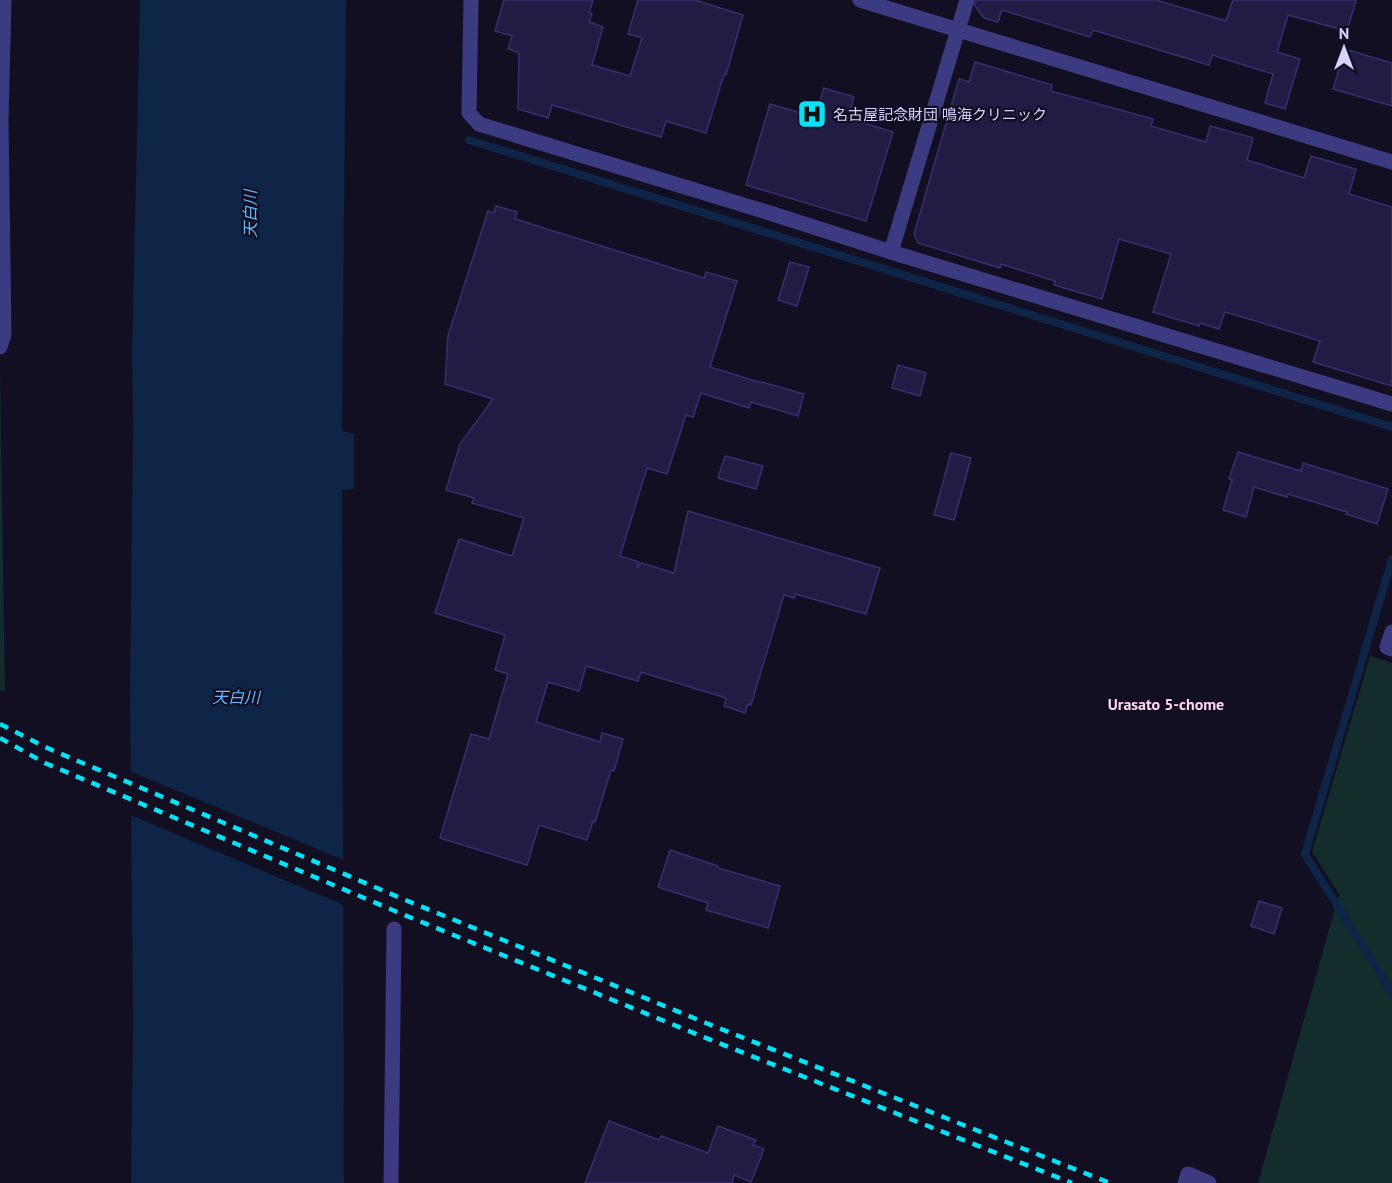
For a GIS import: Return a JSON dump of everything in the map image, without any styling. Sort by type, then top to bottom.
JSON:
[{"type":"street","points":[[0,347],[4,335],[1,120],[4,0]]},
{"type":"street","points":[[471,0],[469,113],[478,124],[1392,404]]},
{"type":"street","points":[[860,0],[1392,162]]},
{"type":"street","points":[[891,252],[966,0]]},
{"type":"street","points":[[1392,632],[1387,647],[1392,649]]},
{"type":"street","points":[[391,1183],[394,929]]},
{"type":"street","points":[[1185,1183],[1188,1174],[1209,1183]]},
{"type":"green space","points":[[0,367],[5,692],[0,690]]},
{"type":"green space","points":[[1370,656],[1392,663],[1392,1183],[1258,1183],[1339,894],[1312,852]]},
{"type":"water","name":"天白川","points":[[140,0],[346,0],[342,431],[354,434],[354,489],[342,490],[344,1183],[131,1183],[133,1025],[130,692],[132,355]]},
{"type":"pier","points":[[127,770],[346,861],[346,906],[128,814]]},
{"type":"building","points":[[504,0],[593,0],[589,22],[603,27],[592,65],[630,76],[642,38],[628,34],[638,0],[695,0],[743,15],[706,133],[666,121],[661,137],[552,105],[548,118],[518,109],[519,53],[508,49],[512,36],[495,31]]},
{"type":"building","points":[[976,0],[1156,0],[1226,21],[1233,0],[1356,0],[1347,31],[1288,15],[1277,52],[1300,59],[1285,109],[1265,103],[1273,74],[1212,55],[1209,65],[1093,30],[1090,37],[1002,10],[998,22],[984,18],[975,6]]},
{"type":"building","points":[[1345,49],[1392,63],[1392,106],[1333,89]]},
{"type":"building","points":[[975,62],[1052,85],[1051,91],[1153,119],[1151,126],[1206,142],[1210,126],[1253,138],[1247,160],[1304,178],[1311,156],[1356,169],[1349,194],[1392,207],[1392,386],[1313,362],[1320,341],[1256,321],[1225,312],[1219,329],[1200,323],[1199,326],[1153,312],[1171,254],[1119,239],[1102,299],[1054,285],[1055,281],[1001,264],[1000,268],[918,243],[914,234],[959,79],[969,82]]},
{"type":"building","points":[[824,88],[854,97],[848,118],[893,132],[866,221],[746,185],[770,104],[815,117]]},
{"type":"building","points":[[496,206],[517,212],[515,219],[704,278],[706,272],[737,281],[710,367],[804,394],[798,416],[751,402],[749,408],[701,393],[693,417],[686,415],[667,474],[647,468],[620,556],[639,562],[637,568],[642,563],[674,573],[688,511],[880,568],[866,614],[795,594],[794,598],[784,595],[751,705],[748,704],[745,713],[724,706],[726,698],[641,672],[638,681],[586,666],[579,691],[548,682],[536,722],[600,742],[602,733],[623,739],[614,771],[611,770],[587,840],[539,825],[527,865],[440,838],[471,734],[489,739],[508,674],[495,670],[505,635],[435,613],[459,539],[512,556],[524,518],[472,503],[474,498],[446,490],[460,444],[493,399],[445,384],[448,336],[488,211],[494,213]]},
{"type":"building","points":[[790,262],[809,267],[797,306],[778,300]]},
{"type":"building","points":[[898,365],[926,373],[920,396],[892,388]]},
{"type":"building","points":[[1238,452],[1301,471],[1303,463],[1388,489],[1377,524],[1288,494],[1287,497],[1254,487],[1246,517],[1223,510],[1232,480],[1229,479]]},
{"type":"building","points":[[951,453],[971,458],[954,520],[934,515]]},
{"type":"building","points":[[725,456],[763,466],[756,489],[718,478]]},
{"type":"building","points":[[670,850],[718,866],[718,868],[780,886],[768,928],[706,910],[708,903],[658,887]]},
{"type":"building","points":[[1259,901],[1282,908],[1274,934],[1251,926]]},
{"type":"building","points":[[609,1121],[659,1140],[661,1136],[708,1153],[718,1126],[756,1140],[753,1145],[764,1149],[751,1182],[734,1175],[732,1183],[585,1183]]},
{"type":"waterway","points":[[469,140],[1392,427]]},
{"type":"waterway","points":[[1392,559],[1305,854],[1392,993]]},
{"type":"railway","points":[[0,724],[45,747],[403,899],[706,1023],[1110,1183]]},
{"type":"railway","points":[[0,738],[45,763],[402,914],[701,1036],[1072,1183]]},
{"type":"place","name":"名古屋記念財団 鳴海クリニック","points":[[812,114]]},
{"type":"district","name":"Urasato 5-chome","points":[[1166,704]]}]
